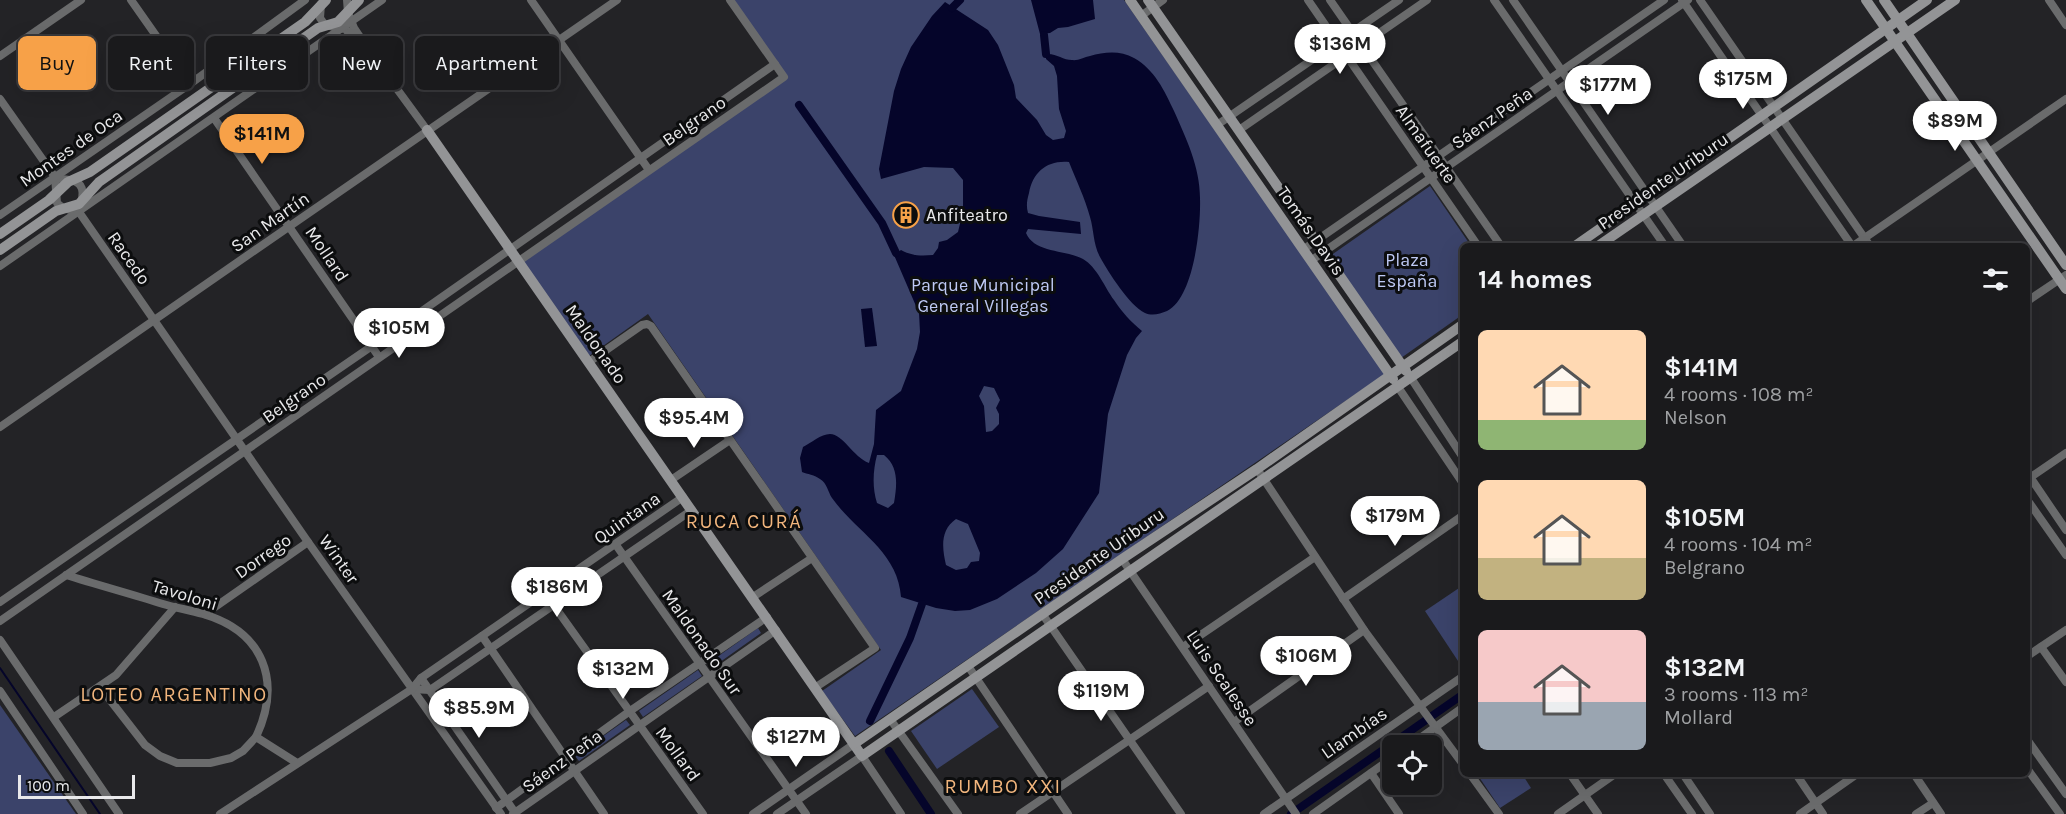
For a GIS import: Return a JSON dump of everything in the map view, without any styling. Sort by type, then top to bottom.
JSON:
[{"type":"street","points":[[0,56],[81,0]]},
{"type":"street","points":[[131,0],[156,36]]},
{"type":"street","name":"Montes de Oca","points":[[194,81],[305,0]]},
{"type":"street","points":[[347,0],[349,17],[360,36]]},
{"type":"street","points":[[0,266],[80,207],[214,118],[340,28],[359,0]]},
{"type":"street","points":[[0,250],[63,208],[80,207],[99,182],[318,28],[338,22],[382,0]]},
{"type":"street","points":[[531,0],[555,36]]},
{"type":"street","name":"San Martín","points":[[559,39],[617,0]]},
{"type":"street","points":[[730,0],[775,64]]},
{"type":"street","name":"Tomás Davis","points":[[1130,0],[1312,260],[1460,479]]},
{"type":"street","points":[[1141,16],[1150,4],[1163,0]]},
{"type":"street","name":"Almafuerte","points":[[1308,0],[1477,243]]},
{"type":"street","name":"Almafuerte","points":[[1330,0],[1499,243]]},
{"type":"street","points":[[1217,125],[1399,0]]},
{"type":"street","points":[[1239,130],[1427,0]]},
{"type":"street","points":[[1494,0],[1663,243]]},
{"type":"street","points":[[1513,0],[1681,243]]},
{"type":"street","name":"Sáenz Peña","points":[[1304,249],[1664,0]]},
{"type":"street","points":[[1700,0],[1868,243]]},
{"type":"street","points":[[1866,0],[1977,160],[2063,277],[2066,289]]},
{"type":"street","points":[[1884,0],[2066,265]]},
{"type":"street","name":"Presidente Uriburu","points":[[1579,243],[1761,114],[1928,0]]},
{"type":"street","name":"Presidente Uriburu","points":[[1602,243],[1955,0]]},
{"type":"street","points":[[2049,0],[2066,25]]},
{"type":"street","points":[[1685,1],[1851,243]]},
{"type":"street","name":"Sáenz Peña","points":[[1312,260],[1685,1]]},
{"type":"street","points":[[322,2],[321,18],[325,25],[345,29],[353,36]]},
{"type":"street","points":[[0,234],[55,195],[70,181],[90,172],[295,29],[311,17],[322,2]]},
{"type":"street","name":"Tomás Davis","points":[[1150,4],[1317,241],[1460,453]]},
{"type":"street","points":[[559,41],[649,170]]},
{"type":"street","name":"Belgrano","points":[[0,602],[372,346],[775,64],[784,77],[0,621]]},
{"type":"street","name":"Montes de Oca","points":[[0,215],[181,90]]},
{"type":"street","points":[[398,90],[427,129]]},
{"type":"street","name":"San Martín","points":[[0,427],[484,90]]},
{"type":"street","points":[[0,99],[55,177],[57,203],[63,208]]},
{"type":"street","points":[[1858,243],[2066,99]]},
{"type":"street","name":"Mollard","points":[[214,118],[379,357]]},
{"type":"street","name":"Maldonado","points":[[427,129],[816,687],[901,814]]},
{"type":"street","points":[[55,177],[70,181]]},
{"type":"street","name":"Racedo","points":[[70,181],[82,188],[80,207],[154,321]]},
{"type":"street","points":[[2030,299],[2063,277]]},
{"type":"street","name":"Winter","points":[[154,321],[498,811]]},
{"type":"street","points":[[589,362],[642,325],[647,324],[656,333],[875,648],[816,687]]},
{"type":"street","name":"Presidente Uriburu","points":[[753,814],[1122,559],[1257,469],[1460,326]]},
{"type":"street","name":"Presidente Uriburu","points":[[777,814],[1460,343]]},
{"type":"street","name":"Quintana","points":[[671,480],[730,440]]},
{"type":"street","points":[[2030,475],[2066,453]]},
{"type":"street","points":[[1257,469],[1364,630],[1460,760]]},
{"type":"street","points":[[2030,479],[2066,530]]},
{"type":"street","name":"Quintana","points":[[220,814],[412,689],[422,678],[683,497]]},
{"type":"street","points":[[2030,504],[2066,555]]},
{"type":"street","name":"Quintana","points":[[430,690],[692,510]]},
{"type":"street","points":[[1343,599],[1460,517]]},
{"type":"street","points":[[106,528],[115,541]]},
{"type":"street","name":"Dorrego","points":[[205,614],[308,542]]},
{"type":"street","name":"Maldonado Sur","points":[[616,545],[806,814]]},
{"type":"street","points":[[1183,647],[1315,557]]},
{"type":"street","points":[[753,597],[812,558]]},
{"type":"street","name":"Luis Scalesse","points":[[1122,559],[1296,814]]},
{"type":"street","name":"Tavoloni","points":[[66,575],[205,614],[237,631],[251,642],[267,674],[268,688],[268,706],[256,737]]},
{"type":"street","name":"Mollard","points":[[545,593],[703,814]]},
{"type":"street","points":[[54,717],[116,675],[175,607]]},
{"type":"street","points":[[1043,615],[1181,814]]},
{"type":"street","name":"Sáenz Peña","points":[[498,811],[507,801],[564,758],[767,617]]},
{"type":"street","name":"Sáenz Peña","points":[[515,814],[573,770],[776,630]]},
{"type":"street","points":[[1234,722],[1364,630]]},
{"type":"street","points":[[2030,654],[2066,630]]},
{"type":"street","points":[[482,636],[604,814]]},
{"type":"street","points":[[0,640],[119,814]]},
{"type":"street","points":[[2041,647],[2066,682]]},
{"type":"street","points":[[968,666],[1068,814]]},
{"type":"street","points":[[422,678],[515,814]]},
{"type":"street","name":"Llambías","points":[[1264,814],[1289,802],[1422,709],[1460,679]]},
{"type":"street","points":[[1020,814],[1209,686]]},
{"type":"street","points":[[100,687],[145,745],[160,756],[177,763],[210,763],[231,758],[243,752],[256,737],[297,763]]},
{"type":"street","points":[[412,689],[430,690]]},
{"type":"street","points":[[0,691],[83,814]]},
{"type":"street","points":[[1421,735],[1434,723],[1460,709]]},
{"type":"street","points":[[890,719],[958,814]]},
{"type":"street","points":[[2030,744],[2066,794]]},
{"type":"street","points":[[1313,814],[1382,765]]},
{"type":"street","points":[[2030,772],[2059,814],[2066,809]]},
{"type":"street","points":[[1371,773],[1399,814]]},
{"type":"street","points":[[1472,777],[1499,814]]},
{"type":"street","points":[[1572,777],[1598,814]]},
{"type":"street","points":[[1558,814],[1611,777]]},
{"type":"street","points":[[1666,777],[1692,814]]},
{"type":"street","points":[[1685,777],[1710,814]]},
{"type":"street","points":[[1798,777],[1823,814]]},
{"type":"street","points":[[1800,814],[1853,777]]},
{"type":"street","points":[[1916,777],[1941,814]]},
{"type":"street","points":[[1916,814],[1933,803]]},
{"type":"green space","name":"Parque Municipal General Villegas","points":[[734,0],[1124,0],[1385,374],[855,736],[822,691],[881,650],[648,314],[589,356],[523,261],[787,78]]},
{"type":"green space","name":"Plaza España","points":[[1430,186],[1469,243],[1460,243],[1460,316],[1401,358],[1330,256]]},
{"type":"green space","points":[[1460,587],[1460,664],[1425,611]]},
{"type":"green space","points":[[758,628],[761,633],[713,667],[710,662]]},
{"type":"green space","points":[[698,670],[702,676],[643,717],[639,711]]},
{"type":"green space","points":[[972,689],[999,727],[937,769],[911,731]]},
{"type":"green space","points":[[0,705],[76,814],[0,814]]},
{"type":"green space","points":[[626,720],[630,725],[579,761],[575,756]]},
{"type":"green space","points":[[1479,777],[1524,777],[1531,788],[1500,808]]},
{"type":"shaded area","points":[[1031,0],[1093,0],[1095,19],[1040,34]]},
{"type":"shaded area","points":[[945,2],[988,30],[998,45],[1014,85],[1016,98],[1037,120],[1046,135],[1053,140],[1064,138],[1066,131],[1059,109],[1057,76],[1054,66],[1046,59],[1046,54],[1074,60],[1112,52],[1134,58],[1148,68],[1174,111],[1192,153],[1198,175],[1200,198],[1197,243],[1190,277],[1184,292],[1176,304],[1167,311],[1150,314],[1132,303],[1100,257],[1088,210],[1069,162],[1048,165],[1034,179],[1027,201],[1028,213],[1080,222],[1081,234],[1028,229],[1026,233],[1030,239],[1043,248],[1076,256],[1088,263],[1097,272],[1120,309],[1142,331],[1127,355],[1108,414],[1099,493],[1063,549],[1036,573],[997,599],[970,610],[955,611],[936,608],[901,597],[898,581],[884,554],[841,510],[822,481],[816,476],[802,472],[800,458],[803,447],[830,434],[835,435],[869,463],[874,444],[876,410],[901,391],[917,349],[920,332],[919,313],[894,255],[901,250],[917,255],[933,255],[939,242],[947,240],[958,232],[963,211],[963,180],[953,168],[924,167],[881,179],[879,169],[894,91],[901,69],[911,47],[932,16]],"holes":[[[984,386],[994,388],[1000,400],[996,408],[999,414],[999,424],[992,431],[986,432],[984,406],[979,396]],[[877,455],[884,455],[895,471],[894,503],[888,508],[877,503],[875,497]],[[956,519],[968,524],[980,553],[979,561],[971,562],[967,568],[956,570],[946,565],[943,540],[951,523]]]},
{"type":"shaded area","points":[[872,308],[877,346],[865,347],[861,309]]},
{"type":"waterway","points":[[952,8],[960,0]]},
{"type":"waterway","points":[[1044,35],[1046,54]]},
{"type":"waterway","points":[[799,105],[882,223],[896,253]]},
{"type":"waterway","points":[[870,721],[910,638],[922,604]]},
{"type":"waterway","points":[[0,668],[100,814]]},
{"type":"waterway","points":[[1291,814],[1460,696]]},
{"type":"waterway","points":[[889,751],[931,814]]},
{"type":"place","name":"Anfiteatro","points":[[906,215]]},
{"type":"district","name":"RUCA CURÁ","points":[[744,521]]},
{"type":"district","name":"LOTEO ARGENTINO","points":[[174,694]]},
{"type":"district","name":"RUMBO XXI","points":[[1003,786]]}]
